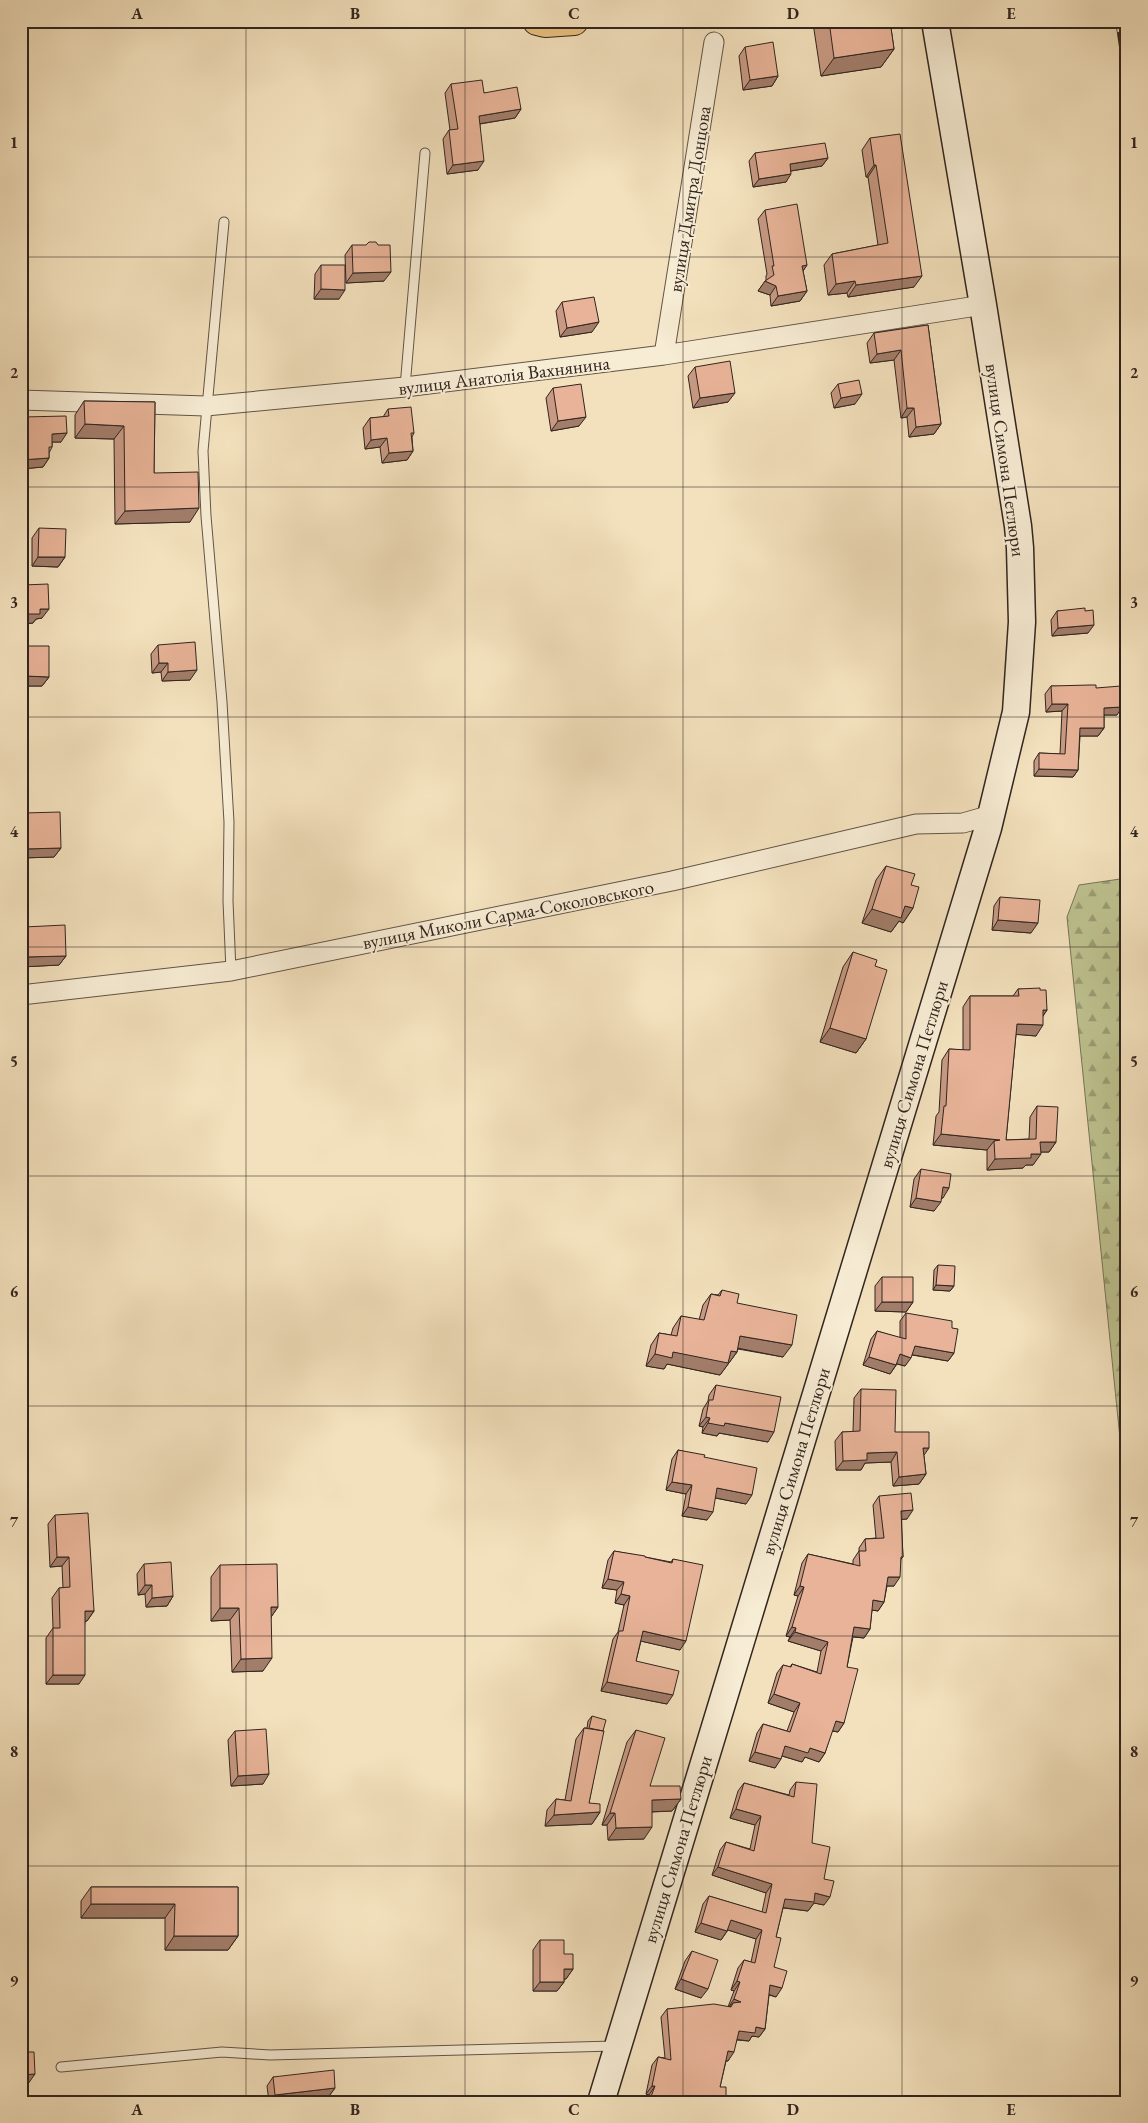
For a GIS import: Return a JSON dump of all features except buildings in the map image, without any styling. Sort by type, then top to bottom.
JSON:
[{"type":"main road","points":[[537,21],[545,23],[574,21]]},
{"type":"street","name":"вулиця Симона Петлюри","points":[[601,2102],[991,815],[1016,712],[1022,622],[1018,526],[984,305],[935,21]]},
{"type":"street","name":"вулиця Дмитра Донцова","points":[[664,355],[714,42]]},
{"type":"street","name":"вулиця Анатолія Вахнянина","points":[[21,400],[206,406],[405,387],[664,355],[984,305]]},
{"type":"street","name":"вулиця Миколи Сарма-Соколовського","points":[[21,995],[231,971],[672,881],[916,824],[963,823],[991,815]]},
{"type":"lane","points":[[405,387],[425,153]]},
{"type":"lane","points":[[224,222],[203,451],[229,822],[228,901],[231,971]]},
{"type":"lane","points":[[61,2067],[222,2052],[270,2055],[618,2046]]},
{"type":"green space","points":[[1127,878],[1127,1507],[1067,917],[1079,885]]},
{"type":"railway","points":[[1118,21],[1127,83]]}]
